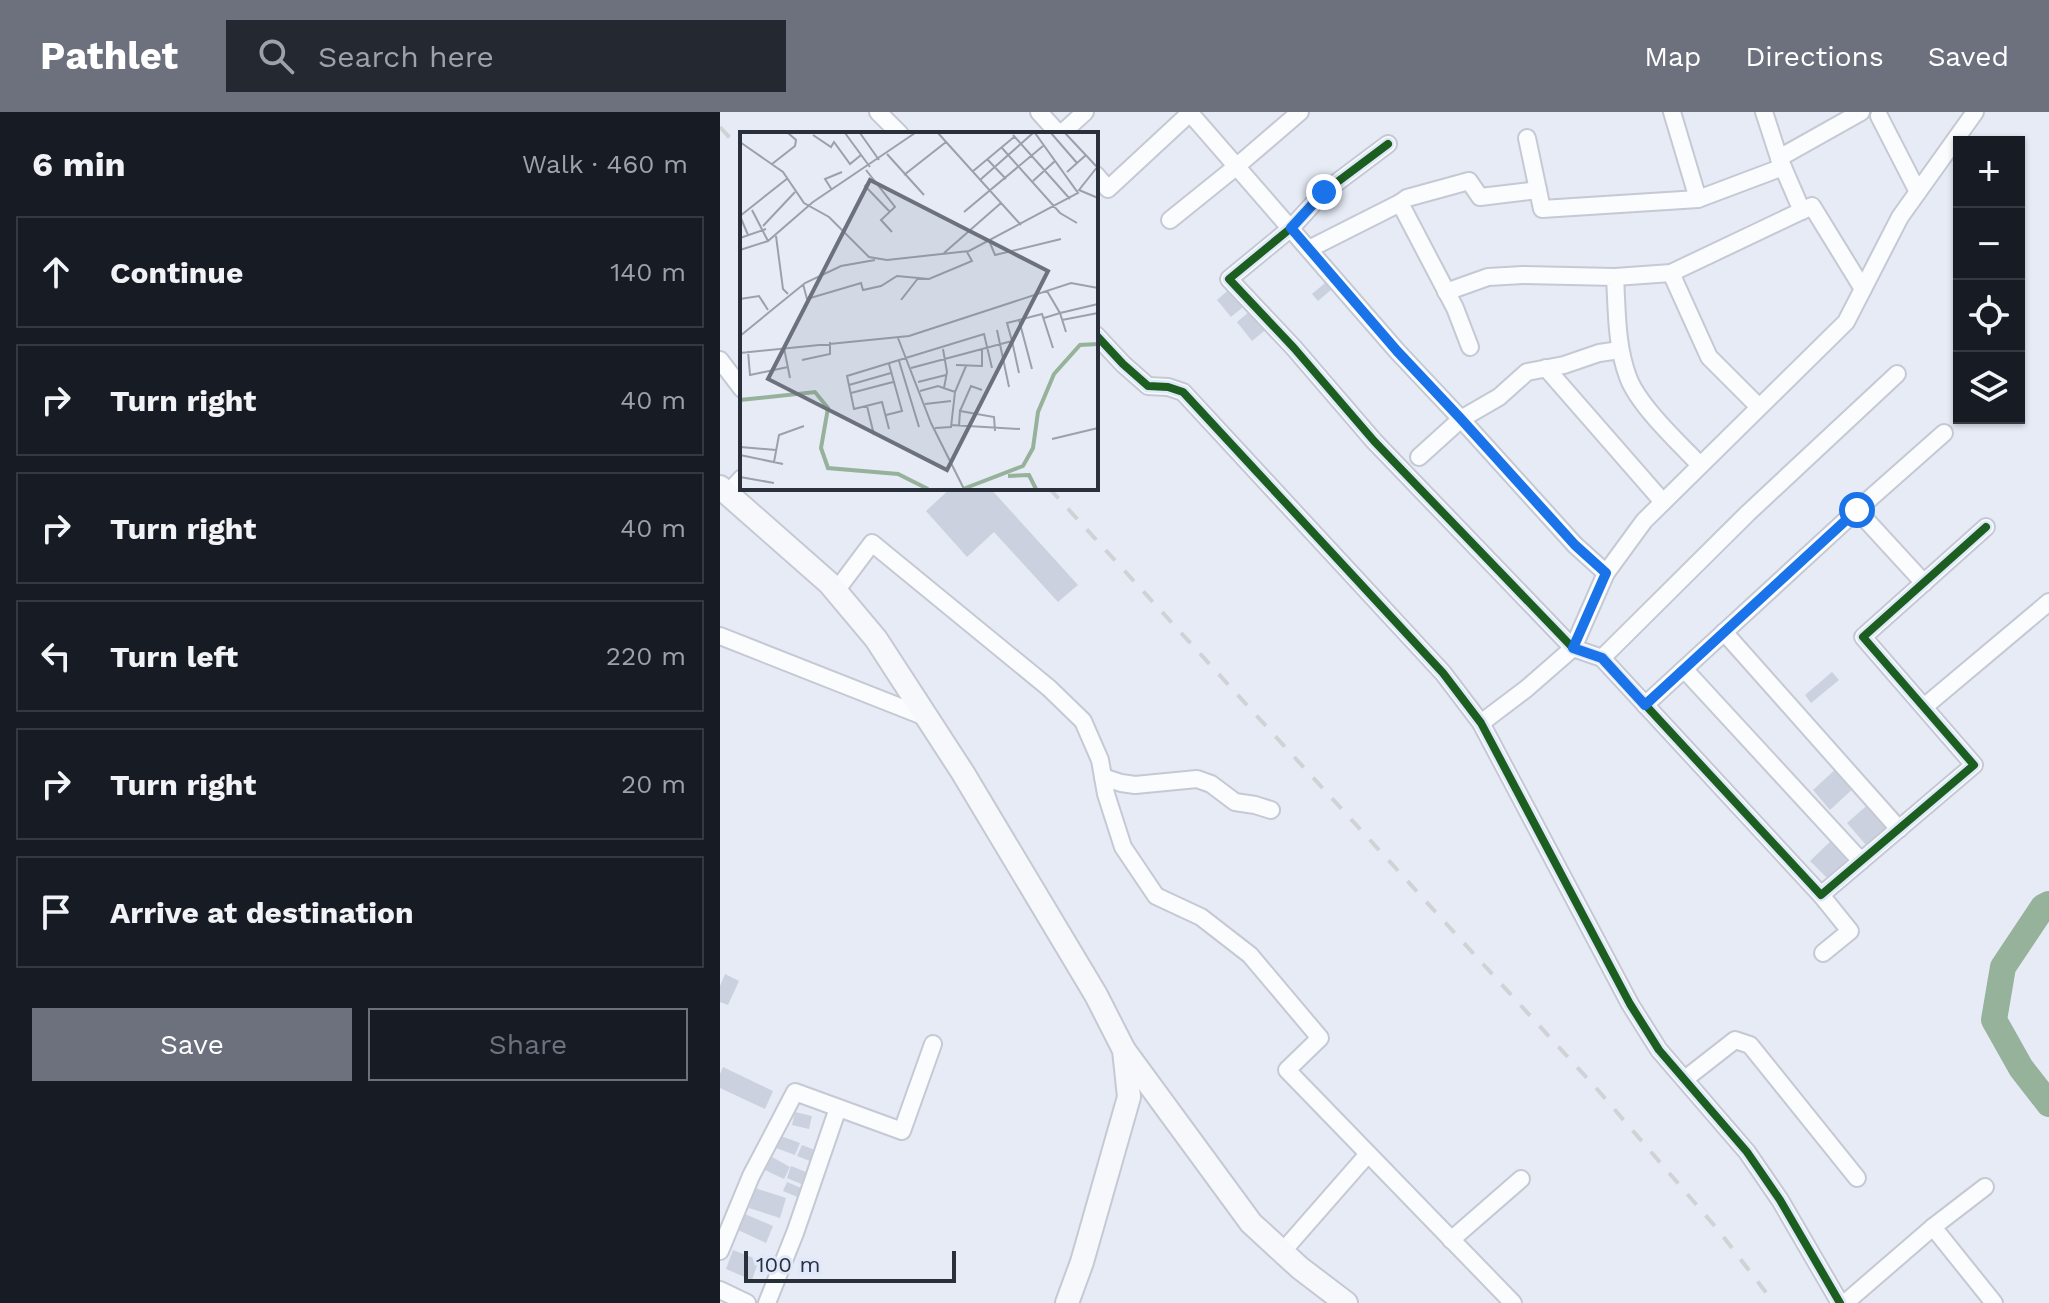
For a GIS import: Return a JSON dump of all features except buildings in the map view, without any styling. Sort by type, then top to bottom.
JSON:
[{"type":"main road","points":[[730,486],[836,591],[876,639],[963,773],[1096,995],[1124,1050],[1251,1223],[1300,1268],[1346,1303]]},
{"type":"main road","points":[[1067,1303],[1082,1262],[1129,1097],[1124,1050]]},
{"type":"street","points":[[878,112],[898,132]]},
{"type":"street","points":[[1039,112],[1058,132]]},
{"type":"street","points":[[1062,132],[1085,112]]},
{"type":"street","points":[[1170,220],[1300,112]]},
{"type":"street","points":[[1672,112],[1698,199]]},
{"type":"street","points":[[1764,112],[1781,163],[1802,211]]},
{"type":"street","points":[[1527,138],[1542,209],[1698,199],[1781,163],[1861,112]]},
{"type":"street","points":[[1481,723],[1573,648],[1606,573],[1644,521],[1846,322],[1900,217],[1975,112]]},
{"type":"street","points":[[1102,193],[1191,113],[1397,351],[1575,545],[1606,573]]},
{"type":"street","points":[[1879,116],[1918,192]]},
{"type":"street","points":[[1388,144],[1324,192],[1291,228],[1229,279],[1294,348],[1374,441],[1573,648],[1602,658],[1821,895],[1850,931],[1823,953]]},
{"type":"street","points":[[1309,249],[1407,198],[1469,181],[1480,197],[1538,190]]},
{"type":"street","points":[[1400,203],[1455,308],[1470,347]]},
{"type":"street","points":[[1446,292],[1488,277],[1615,277],[1671,273],[1812,206],[1863,289]]},
{"type":"street","points":[[1671,273],[1709,357],[1758,406]]},
{"type":"street","points":[[1615,277],[1620,350],[1629,380],[1659,422],[1700,465]]},
{"type":"street","points":[[1098,337],[1148,386],[1183,392],[1443,673],[1481,723],[1630,1004],[1659,1050],[1747,1152],[1842,1303],[1985,1187]]},
{"type":"street","points":[[1419,457],[1461,419],[1499,397],[1527,372],[1620,350]]},
{"type":"street","points":[[720,360],[740,386]]},
{"type":"street","points":[[1546,368],[1663,502]]},
{"type":"street","points":[[1602,658],[1748,513],[1897,374]]},
{"type":"street","points":[[1645,705],[1944,433]]},
{"type":"street","points":[[1857,510],[1924,583]]},
{"type":"street","points":[[1821,895],[1974,765],[1863,637],[1986,527]]},
{"type":"street","points":[[836,591],[872,543],[1049,688],[1083,721],[1100,760],[1106,794],[1123,847],[1156,896],[1201,917],[1250,955],[1320,1038],[1287,1070],[1513,1303]]},
{"type":"street","points":[[1924,707],[2049,602]]},
{"type":"street","points":[[1724,632],[1899,829]]},
{"type":"street","points":[[720,636],[928,718]]},
{"type":"street","points":[[1684,669],[1861,861]]},
{"type":"street","points":[[1103,777],[1135,785],[1197,779],[1211,784],[1235,802],[1271,810]]},
{"type":"street","points":[[1685,1079],[1735,1040],[1750,1045],[1857,1178]]},
{"type":"street","points":[[720,1251],[751,1176],[795,1092],[902,1131],[933,1044]]},
{"type":"street","points":[[767,1303],[838,1108]]},
{"type":"street","points":[[1283,1251],[1368,1154]]},
{"type":"street","points":[[1451,1240],[1521,1179]]},
{"type":"street","points":[[1933,1227],[1994,1303]]},
{"type":"street","points":[[720,1290],[747,1303]]},
{"type":"waterway","points":[[2049,904],[2043,907],[2003,967],[1994,1020],[2021,1068],[2049,1104]]},
{"type":"railway","points":[[720,127],[740,149]]},
{"type":"railway","points":[[1051,490],[1597,1089],[1719,1231],[1774,1303]]},
{"type":"cycle path","points":[[1388,144],[1324,192],[1291,228],[1229,279],[1294,348],[1374,441],[1573,648],[1602,658],[1821,895],[1974,765],[1863,637],[1986,527]]},
{"type":"cycle path","points":[[1098,337],[1148,386],[1183,392],[1443,673],[1481,723],[1630,1004],[1659,1050],[1747,1152],[1780,1200],[1840,1303]]},
{"type":"route","points":[[1324,192],[1291,228],[1397,351],[1575,545],[1606,573],[1573,648],[1602,658],[1645,705],[1857,510]]}]
